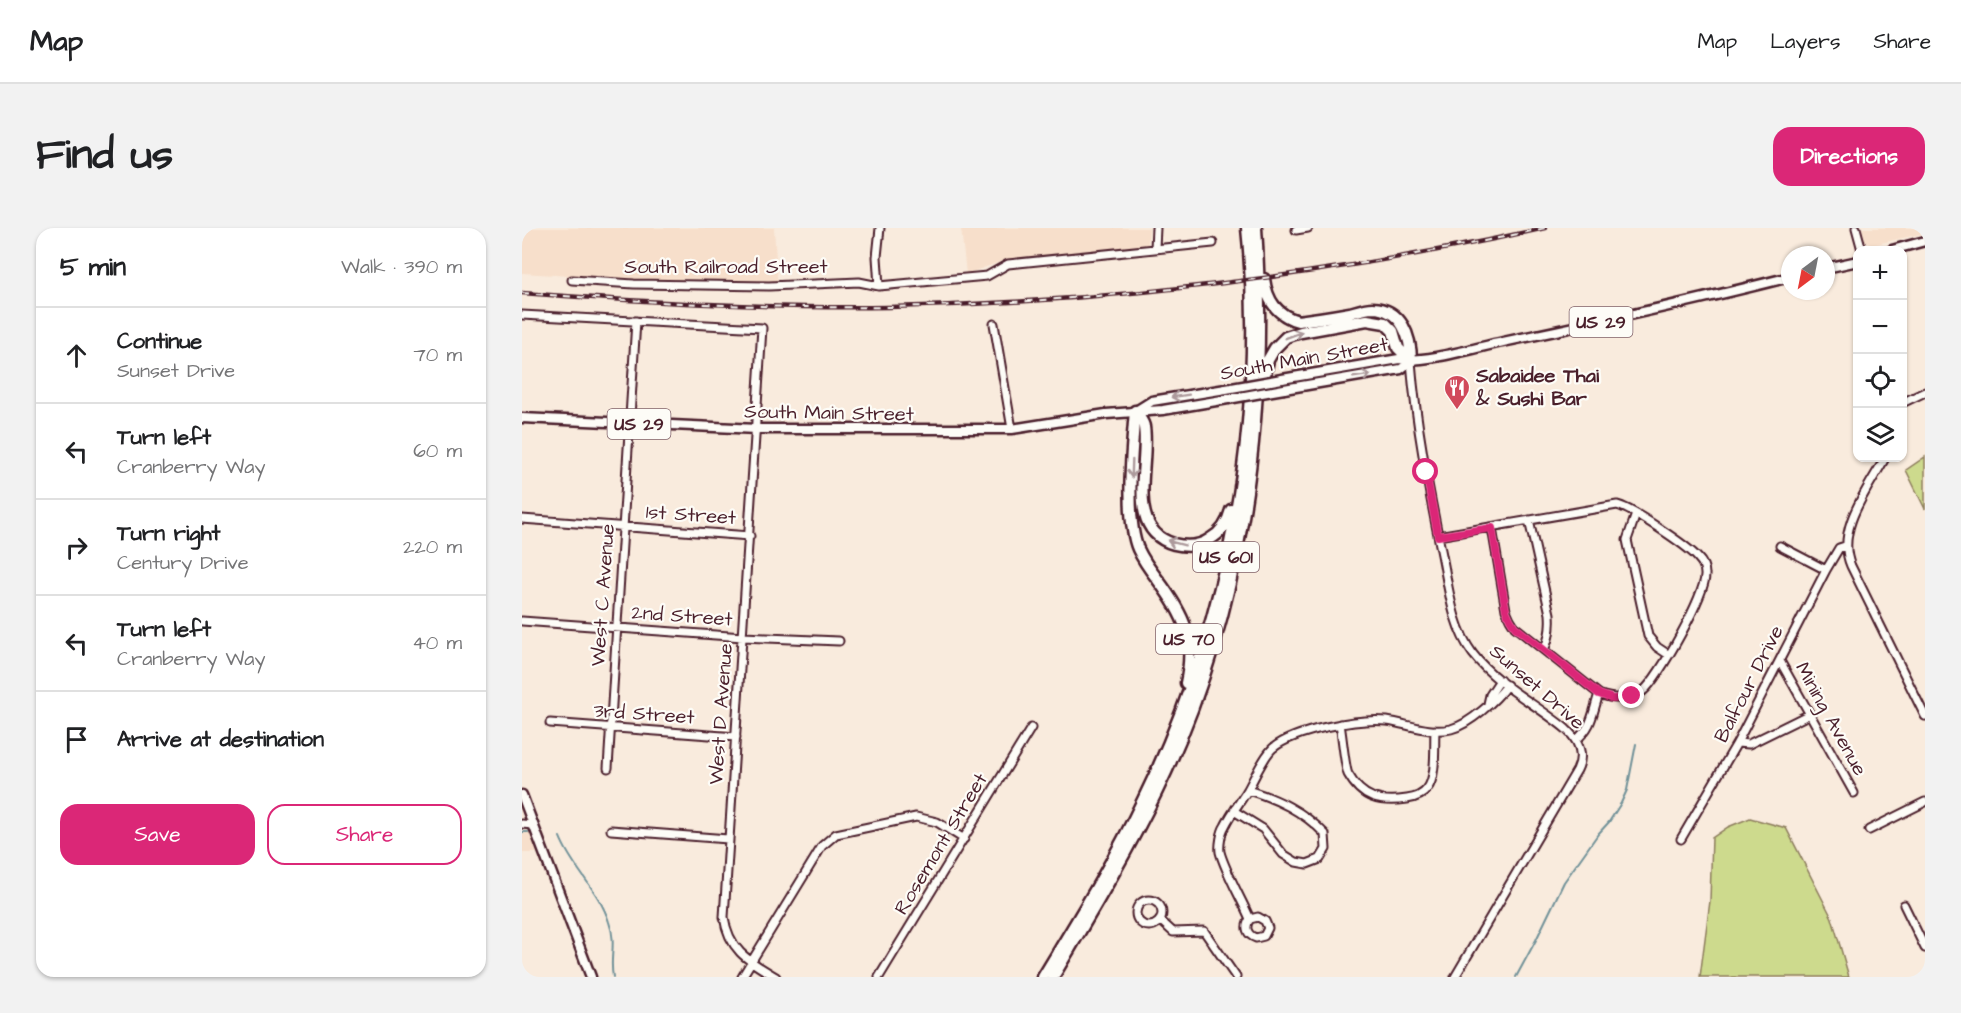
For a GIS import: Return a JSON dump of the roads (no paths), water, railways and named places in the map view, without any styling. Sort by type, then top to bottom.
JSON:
[{"type":"highway","name":"US 601","points":[[1247,228],[1252,315],[1249,442]]},
{"type":"highway","name":"US 601","points":[[1109,866],[1144,799],[1164,754],[1199,662],[1226,559],[1249,442],[1260,334],[1258,228]]},
{"type":"highway","points":[[1258,228],[1265,289],[1276,309],[1288,318],[1298,321],[1373,308],[1387,312],[1405,328],[1411,348],[1411,361]]},
{"type":"highway","name":"US 70","points":[[1053,977],[1133,839],[1158,789],[1193,703],[1216,636],[1238,546],[1249,442],[1260,418],[1264,374],[1268,360],[1275,348],[1286,337],[1301,332],[1374,320],[1385,323],[1393,331],[1398,348],[1411,361]]},
{"type":"highway","name":"US 70","points":[[1043,977],[1109,866],[1118,839],[1164,743],[1185,689],[1191,652],[1185,622],[1138,549],[1133,532],[1130,514],[1135,411]]},
{"type":"highway","points":[[1135,411],[1144,425],[1143,511],[1159,537],[1171,543],[1185,546],[1201,545],[1213,538],[1223,527],[1230,513],[1249,442]]},
{"type":"main road","points":[[1907,246],[1925,241]]},
{"type":"main road","points":[[1835,266],[1853,262]]},
{"type":"main road","name":"South Main Street","points":[[1135,411],[1152,401],[1399,358],[1411,361],[1654,311],[1781,279]]},
{"type":"main road","name":"South Main Street","points":[[522,418],[757,429],[1012,429],[1135,411],[1163,410],[1228,399],[1401,369],[1411,361]]},
{"type":"main road","points":[[522,795],[591,977]]},
{"type":"street","points":[[879,228],[877,257],[879,286]]},
{"type":"street","points":[[1155,248],[1156,228]]},
{"type":"street","points":[[1296,230],[1308,228]]},
{"type":"street","points":[[1856,228],[1861,246]]},
{"type":"street","name":"South Railroad Street","points":[[572,280],[634,284],[770,286],[859,282],[879,286],[987,276],[1008,264],[1213,243]]},
{"type":"street","points":[[522,315],[636,321]]},
{"type":"street","name":"West D Avenue","points":[[636,321],[762,328],[724,917],[726,930],[737,951],[776,977]]},
{"type":"street","name":"West C Avenue","points":[[608,768],[636,321]]},
{"type":"street","points":[[994,324],[1012,429]]},
{"type":"street","name":"Sunset Drive","points":[[1411,361],[1413,393],[1438,536],[1460,631],[1465,643],[1479,661],[1500,680],[1561,724],[1576,740],[1581,755],[1577,770],[1455,977]]},
{"type":"street","points":[[1907,401],[1925,392]]},
{"type":"street","points":[[1883,462],[1853,516],[1845,546],[1851,566],[1925,716]]},
{"type":"street","points":[[1438,536],[1617,505],[1625,507],[1693,553],[1704,568],[1706,580],[1669,655],[1650,684],[1638,694],[1625,698],[1613,699],[1599,694],[1515,627],[1506,610],[1492,528]]},
{"type":"street","points":[[1636,514],[1627,540],[1648,636],[1657,647],[1669,655]]},
{"type":"street","name":"1st Street","points":[[522,519],[750,536]]},
{"type":"street","points":[[1529,520],[1550,614],[1551,626],[1544,650]]},
{"type":"street","points":[[1780,546],[1826,570]]},
{"type":"street","name":"Balfour Drive","points":[[1681,839],[1737,743],[1826,570],[1836,553],[1845,546]]},
{"type":"street","name":"2nd Street","points":[[522,621],[743,637],[839,641]]},
{"type":"street","name":"Mining Avenue","points":[[1780,661],[1854,793]]},
{"type":"street","points":[[1488,704],[1490,695],[1500,680]]},
{"type":"street","points":[[1250,919],[1220,851],[1223,828],[1272,749],[1285,741],[1340,724],[1381,721],[1434,730],[1452,729],[1495,701],[1508,685]]},
{"type":"street","points":[[1576,740],[1590,724],[1599,694]]},
{"type":"street","points":[[1737,743],[1749,744],[1810,714]]},
{"type":"street","name":"3rd Street","points":[[550,723],[736,737]]},
{"type":"street","points":[[1340,724],[1347,772],[1358,789],[1376,800],[1391,801],[1416,797],[1428,789],[1434,769],[1434,730]]},
{"type":"street","name":"Rosemont Street","points":[[879,977],[1031,728]]},
{"type":"street","points":[[1234,811],[1263,829],[1283,854],[1296,862],[1308,864],[1320,859],[1326,849],[1325,834],[1314,823],[1290,806],[1248,790]]},
{"type":"street","points":[[1869,830],[1925,801]]},
{"type":"street","points":[[742,977],[822,846],[836,834],[916,817],[937,822],[964,839]]},
{"type":"street","points":[[522,824],[533,825]]},
{"type":"street","points":[[611,830],[728,839]]},
{"type":"street","points":[[1147,899],[1158,902],[1163,911],[1161,921],[1151,927],[1141,924],[1136,915],[1138,904],[1147,899]]},
{"type":"street","points":[[1904,905],[1925,948]]},
{"type":"street","points":[[1161,921],[1173,932],[1204,931],[1236,977]]},
{"type":"waterway","points":[[1516,977],[1564,882],[1621,803],[1627,790],[1636,744]]},
{"type":"waterway","points":[[522,832],[528,832]]},
{"type":"waterway","points":[[560,837],[571,859],[605,910],[613,944],[613,977]]},
{"type":"railway","points":[[522,293],[660,302],[797,307],[889,307],[1054,299],[1219,284],[1301,273],[1383,260],[1545,228]]},
{"type":"place","name":"Sabaidee Thai & Sushi Bar","points":[[1457,411]]}]
